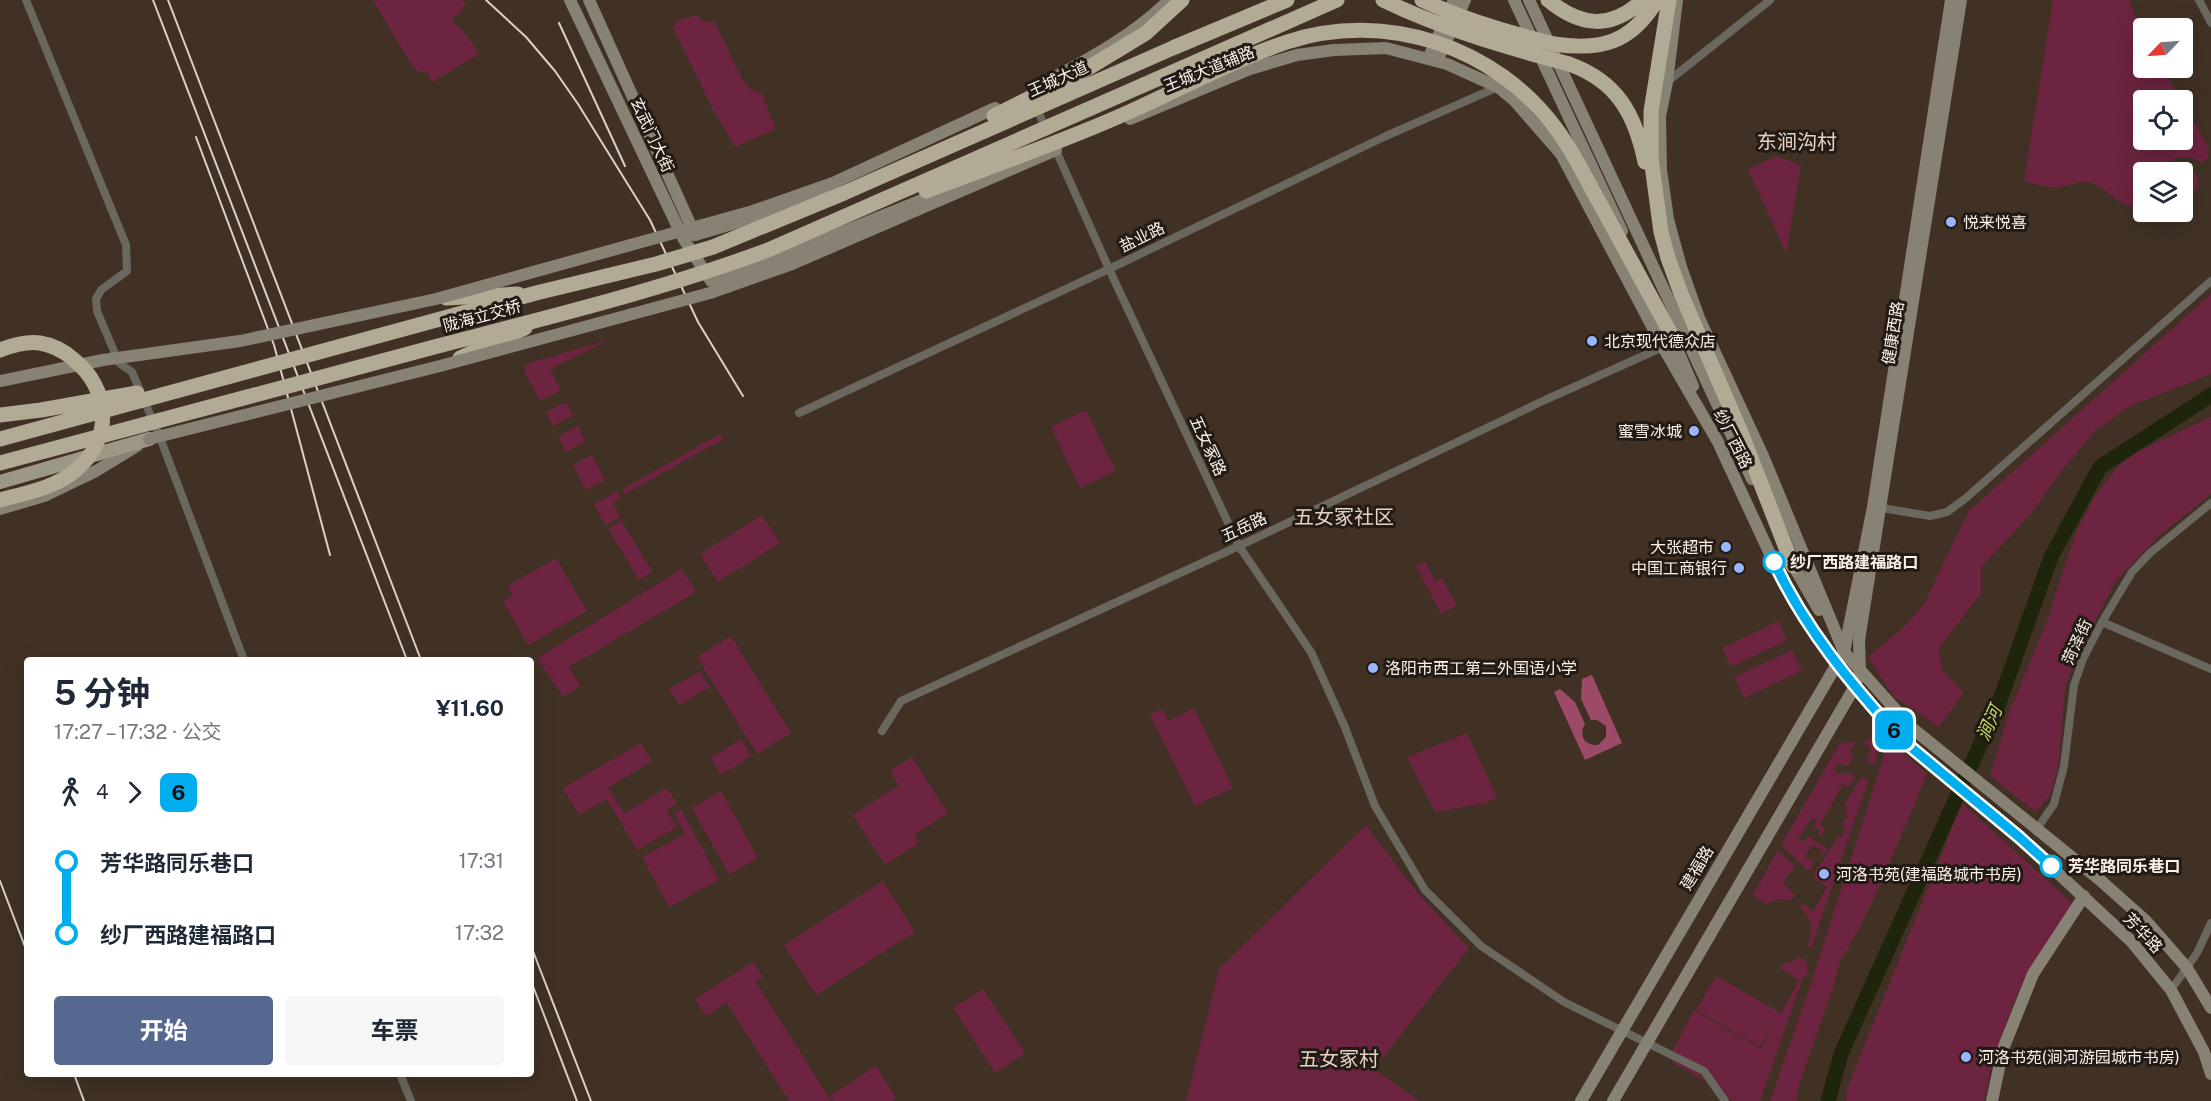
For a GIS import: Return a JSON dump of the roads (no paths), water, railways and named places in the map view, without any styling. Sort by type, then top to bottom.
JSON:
[{"type":"highway","points":[[1146,33],[1182,0]]},
{"type":"highway","points":[[781,220],[1085,70],[1146,33],[1192,0]]},
{"type":"highway","name":"王城大道","points":[[844,193],[1287,0]]},
{"type":"highway","name":"陇海立交桥","points":[[0,463],[660,287],[768,250],[1337,0]]},
{"type":"highway","points":[[1383,0],[1463,34],[1577,67],[1606,83],[1618,96],[1634,121],[1668,258],[1681,294],[1740,430],[1793,566]]},
{"type":"highway","points":[[1422,0],[1513,34],[1575,47],[1597,46],[1630,33],[1657,0]]},
{"type":"highway","points":[[1548,0],[1561,11],[1590,22],[1618,18],[1643,0]]},
{"type":"highway","points":[[1661,232],[1651,158],[1651,111],[1674,0]]},
{"type":"highway","points":[[768,250],[1087,131],[1288,42],[1333,32],[1361,30],[1389,32],[1458,50],[1496,70],[1528,96],[1558,130],[1598,200],[1667,340]]},
{"type":"highway","name":"陇海立交桥","points":[[0,439],[536,293],[656,264],[713,246],[844,193]]},
{"type":"highway","points":[[436,299],[536,293]]},
{"type":"highway","points":[[440,366],[554,315]]},
{"type":"highway","points":[[0,350],[29,342],[43,343],[70,356],[86,369],[94,380],[102,403],[103,421],[99,439],[78,469],[46,487],[0,500]]},
{"type":"highway","points":[[0,415],[41,410],[249,372]]},
{"type":"main road","name":"玄武门大街","points":[[588,0],[695,235],[803,200],[997,114],[1029,91]]},
{"type":"main road","points":[[0,381],[103,360],[240,341],[436,299],[753,212],[833,183],[1029,91],[1128,35],[1151,18],[1169,0]]},
{"type":"main road","points":[[1432,60],[1454,0]]},
{"type":"main road","points":[[1432,60],[1465,0]]},
{"type":"main road","points":[[1514,0],[1557,91],[1667,340]]},
{"type":"main road","points":[[1529,0],[1793,566],[1844,652]]},
{"type":"main road","name":"纱厂西路","points":[[1674,0],[1667,82],[1660,116],[1661,170],[1668,219],[1681,267],[1699,318],[1763,456],[1844,652],[1912,728],[2033,827]]},
{"type":"main road","name":"健康西路","points":[[1860,672],[1859,640],[1951,0]]},
{"type":"main road","name":"健康西路","points":[[1844,652],[1877,508],[1961,0]]},
{"type":"main road","name":"玄武门大街","points":[[571,3],[683,238],[711,280],[788,254],[1013,163],[1056,150]]},
{"type":"main road","name":"王城大道辅路","points":[[0,509],[44,496],[96,471],[149,439],[440,366],[710,293],[767,274],[1251,69],[1297,55],[1334,50],[1386,48],[1432,60]]},
{"type":"main road","points":[[1432,60],[1498,87],[1514,100],[1561,154],[1667,340]]},
{"type":"main road","name":"纱厂西路","points":[[1667,340],[1718,442],[1783,582],[1799,610],[1838,666],[1854,688],[1901,739],[2019,837]]},
{"type":"main road","points":[[0,482],[149,439]]},
{"type":"main road","name":"建福路","points":[[1581,1101],[1708,881],[1838,666],[1844,652]]},
{"type":"main road","points":[[1614,1101],[1854,688],[1860,672]]},
{"type":"main road","name":"芳华路","points":[[2033,827],[2100,880],[2146,921],[2187,968],[2211,1008]]},
{"type":"main road","name":"芳华路","points":[[2019,837],[2131,941],[2171,990],[2204,1052],[2211,1074]]},
{"type":"main road","points":[[1992,1101],[2003,1049],[2033,974],[2085,896]]},
{"type":"street","points":[[26,0],[126,245],[127,271],[101,290],[96,299],[97,311],[120,363],[132,372],[159,435],[243,657]]},
{"type":"street","points":[[571,3],[588,0]]},
{"type":"street","points":[[1667,82],[1770,0]]},
{"type":"street","points":[[2199,0],[2211,23]]},
{"type":"street","name":"盐业路","points":[[799,413],[1109,269],[1386,136],[1498,87]]},
{"type":"street","name":"五女冢路","points":[[1029,91],[1109,269],[1239,546],[1311,652],[1344,725],[1375,806],[1425,890],[1481,946],[1564,1002],[1704,1071],[1725,1101]]},
{"type":"street","points":[[1877,508],[1930,516],[1947,512],[1966,498],[2211,281]]},
{"type":"street","name":"五岳路","points":[[882,731],[901,701],[1239,546],[1667,340]]},
{"type":"street","name":"菏泽街","points":[[2033,827],[2054,804],[2064,766],[2074,685],[2083,660],[2103,622],[2132,572],[2150,553],[2211,503]]},
{"type":"street","points":[[2103,622],[2211,669]]},
{"type":"street","points":[[2171,990],[2198,953],[2211,923]]},
{"type":"street","points":[[401,1077],[411,1101]]},
{"type":"waterway","name":"涧河","points":[[1828,1101],[1841,1054],[1999,703],[2051,557],[2100,467],[2211,395]]},
{"type":"railway","points":[[153,0],[406,657]]},
{"type":"railway","points":[[168,0],[420,657]]},
{"type":"railway","points":[[486,0],[526,37],[555,71],[578,104],[650,220],[698,322],[743,396]]},
{"type":"railway","points":[[559,23],[625,166]]},
{"type":"railway","points":[[196,137],[274,345],[330,555]]},
{"type":"railway","points":[[0,881],[24,944]]},
{"type":"railway","points":[[534,954],[591,1101]]},
{"type":"railway","points":[[534,989],[577,1101]]},
{"type":"railway","points":[[75,1077],[84,1101]]},
{"type":"place","name":"悦来悦喜","points":[[1951,222]]},
{"type":"place","name":"北京现代德众店","points":[[1592,341]]},
{"type":"place","name":"蜜雪冰城","points":[[1694,431]]},
{"type":"place","name":"大张超市","points":[[1726,547]]},
{"type":"place","name":"纱厂西路建福路口","points":[[1774,562]]},
{"type":"place","name":"中国工商银行","points":[[1739,568]]},
{"type":"place","name":"洛阳市西工第二外国语小学","points":[[1373,668]]},
{"type":"place","name":"芳华路同乐巷口","points":[[2051,866]]},
{"type":"place","name":"河洛书苑(建福路城市书房)","points":[[1824,874]]},
{"type":"place","name":"河洛书苑(涧河游园城市书房)","points":[[1966,1057]]},
{"type":"district","name":"东涧沟村","points":[[1797,142]]},
{"type":"district","name":"五女冢社区","points":[[1344,517]]},
{"type":"district","name":"五女冢村","points":[[1339,1059]]}]
